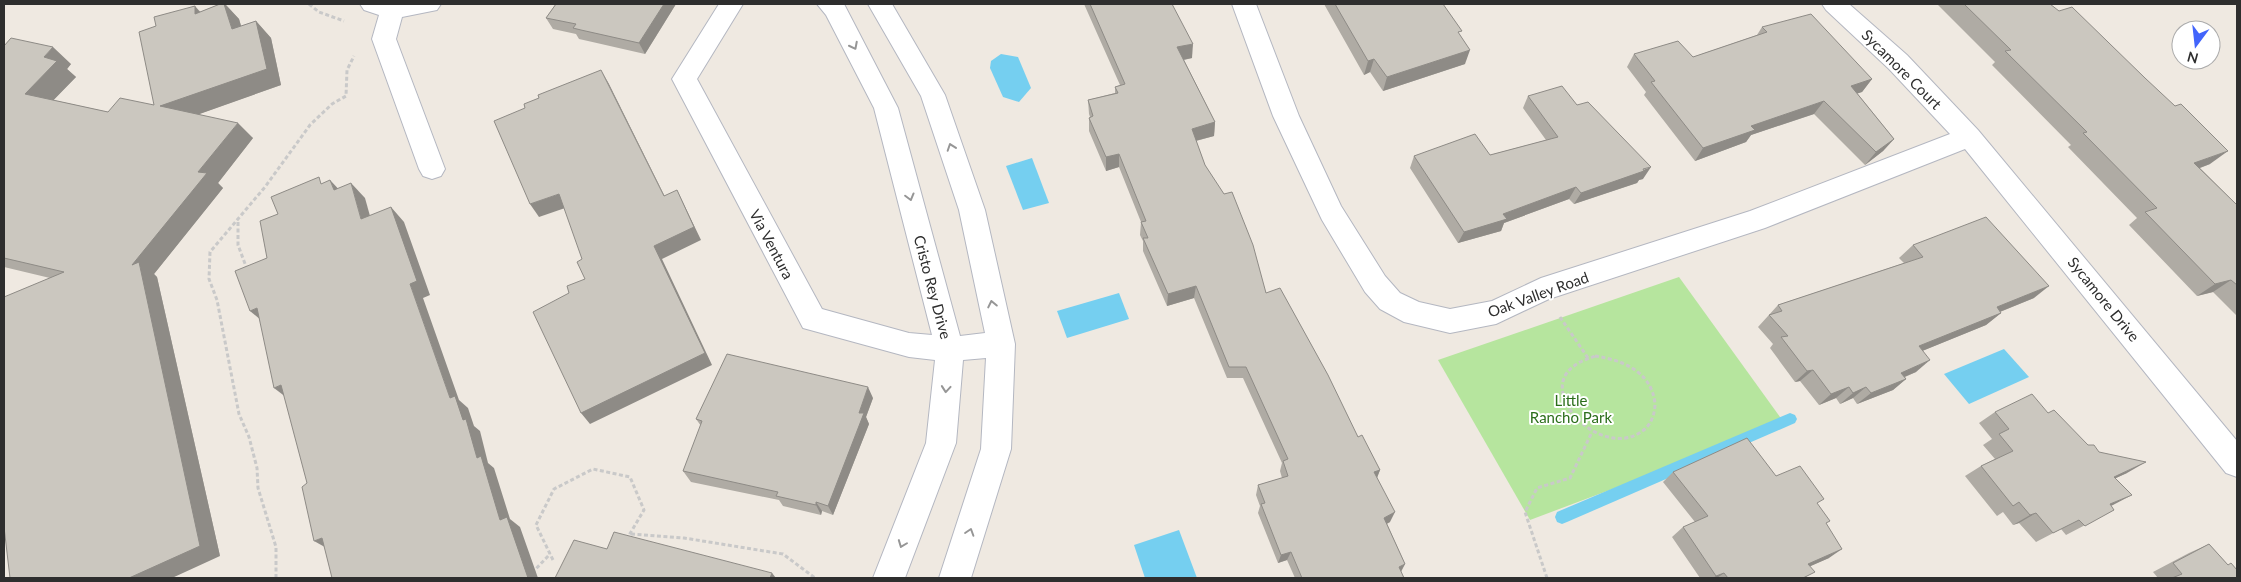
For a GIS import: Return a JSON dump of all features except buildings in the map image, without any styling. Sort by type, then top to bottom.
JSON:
[{"type":"street","points":[[429,4],[382,7],[384,39],[432,169]]},
{"type":"street","name":"Via Ventura","points":[[731,4],[684,79],[813,319],[909,345],[950,349],[1001,344]]},
{"type":"street","name":"Cristo Rey Drive","points":[[829,4],[835,10],[886,108],[950,349],[941,443],[889,578]]},
{"type":"street","points":[[880,4],[933,95],[972,210],[1001,344],[996,449],[956,578]]},
{"type":"street","name":"Oak Valley Road","points":[[1244,4],[1286,116],[1331,212],[1375,284],[1390,301],[1414,313],[1450,321],[1496,312],[1541,290],[1756,220],[1969,137]]},
{"type":"street","name":"Sycamore Court","points":[[1834,4],[1898,62],[1969,137]]},
{"type":"street","name":"Sycamore Drive","points":[[1969,137],[2023,200],[2237,463]]},
{"type":"path","points":[[309,4],[319,12],[346,21]]},
{"type":"path","points":[[276,578],[276,547],[258,488],[257,468],[249,438],[239,414],[217,300],[209,279],[210,252],[266,186],[305,128],[324,110],[346,96],[348,70],[358,47]]},
{"type":"path","points":[[238,221],[238,245],[250,276]]},
{"type":"path","points":[[1541,290],[1588,358]]},
{"type":"path","points":[[1611,357],[1626,363],[1640,372],[1650,385],[1655,399],[1655,412],[1649,425],[1638,434],[1624,438],[1608,437],[1592,432],[1571,413],[1562,390],[1569,369],[1581,360],[1611,357]]},
{"type":"path","points":[[1547,578],[1526,512],[1537,488],[1570,478],[1592,432]]},
{"type":"path","points":[[553,560],[536,525],[554,489],[592,469],[630,478],[644,510],[631,534],[622,541]]},
{"type":"path","points":[[631,534],[684,538],[783,554],[815,578]]},
{"type":"path","points":[[529,578],[550,554]]},
{"type":"green space","name":"Little Rancho Park","points":[[1679,277],[1785,424],[1530,520],[1438,360]]},
{"type":"water","points":[[1001,54],[1018,57],[1031,88],[1019,102],[1003,97],[990,68],[991,61]]},
{"type":"water","points":[[1032,158],[1049,203],[1023,210],[1006,166]]},
{"type":"water","points":[[1119,293],[1129,319],[1067,338],[1057,311]]},
{"type":"water","points":[[2004,349],[2029,377],[1969,404],[1944,374]]},
{"type":"water","points":[[1179,530],[1197,578],[1145,578],[1134,545]]},
{"type":"waterway","points":[[1562,517],[1790,419]]}]
